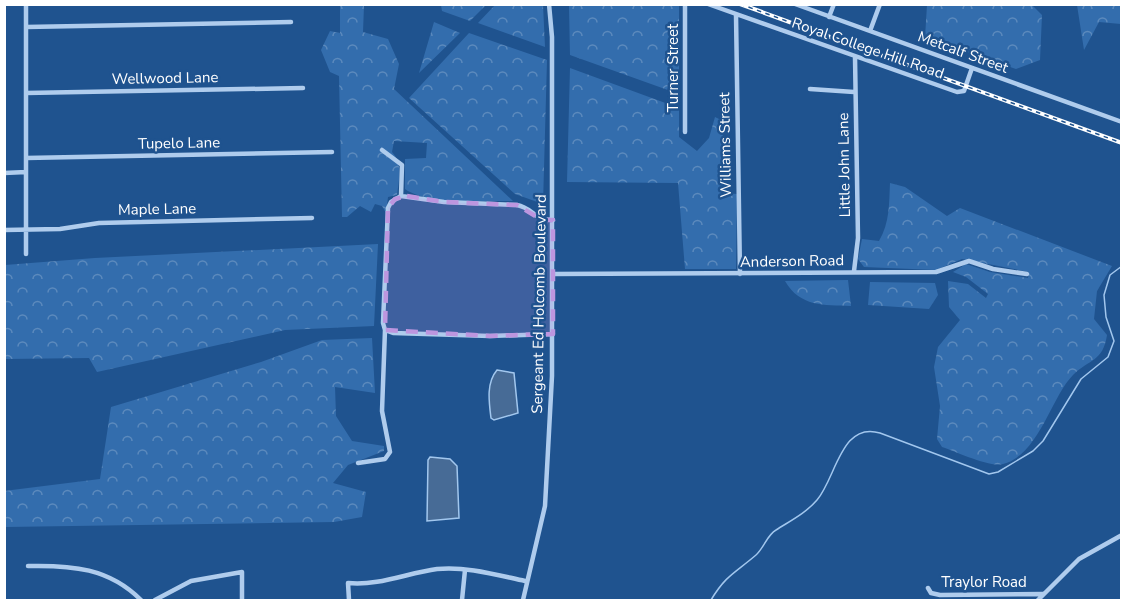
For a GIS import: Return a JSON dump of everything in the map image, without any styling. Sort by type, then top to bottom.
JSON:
[{"type":"street","points":[[26,4],[26,254]]},
{"type":"street","name":"Sergeant Ed Holcomb Boulevard","points":[[523,600],[525,581],[544,506],[553,334],[549,4]]},
{"type":"street","name":"Turner Street","points":[[685,4],[685,132]]},
{"type":"street","name":"Royal College Hill Road","points":[[708,4],[957,92],[964,91],[972,68]]},
{"type":"street","name":"Metcalf Street","points":[[795,4],[1122,122]]},
{"type":"street","points":[[829,17],[834,4]]},
{"type":"street","points":[[870,31],[880,4]]},
{"type":"street","name":"Williams Street","points":[[736,15],[740,274]]},
{"type":"street","points":[[26,27],[291,22]]},
{"type":"street","name":"Little John Lane","points":[[854,271],[858,238],[855,57]]},
{"type":"street","name":"Wellwood Lane","points":[[26,93],[303,88]]},
{"type":"street","points":[[810,89],[854,92]]},
{"type":"street","points":[[382,150],[402,165],[401,196]]},
{"type":"street","name":"Tupelo Lane","points":[[26,158],[332,152]]},
{"type":"street","points":[[4,173],[26,172]]},
{"type":"street","points":[[358,463],[385,459],[389,456],[382,411],[385,330],[383,323],[388,208],[391,202],[401,196],[444,202],[517,205],[527,208],[538,218],[553,220]]},
{"type":"street","name":"Maple Lane","points":[[4,230],[66,228],[99,222],[312,218]]},
{"type":"street","name":"Anderson Road","points":[[554,274],[740,274],[756,271],[936,272],[969,261],[993,269],[1027,274]]},
{"type":"street","points":[[385,330],[393,333],[490,336],[553,334]]},
{"type":"street","points":[[1038,600],[1079,559],[1122,535]]},
{"type":"street","points":[[28,566],[91,569],[115,579],[141,600]]},
{"type":"street","points":[[349,600],[348,584],[380,582],[437,569],[465,570],[525,581]]},
{"type":"street","points":[[462,600],[465,570]]},
{"type":"street","points":[[154,600],[191,581],[242,572],[242,600]]},
{"type":"street","name":"Traylor Road","points":[[928,588],[931,593],[940,595],[1043,594]]},
{"type":"highlighted area","points":[[407,196],[444,202],[517,205],[542,220],[553,220],[553,334],[490,336],[385,330],[388,208],[395,199]]},
{"type":"green space","points":[[441,4],[486,5],[470,21],[442,11]]},
{"type":"green space","points":[[340,5],[364,5],[363,32],[388,39],[399,64],[394,89],[513,201],[442,200],[428,198],[405,189],[405,159],[426,158],[427,143],[394,141],[392,152],[398,162],[399,184],[397,195],[388,197],[386,213],[382,206],[375,204],[371,212],[360,206],[347,217],[342,217],[339,76],[330,72],[321,50],[330,31],[340,33]]},
{"type":"green space","points":[[495,5],[543,5],[545,47],[478,23]]},
{"type":"green space","points":[[569,5],[679,5],[679,94],[570,55]]},
{"type":"green space","points":[[927,5],[1032,5],[1042,15],[1040,60],[1016,69],[925,38]]},
{"type":"green space","points":[[1077,5],[1121,5],[1121,24],[1099,22],[1084,50]]},
{"type":"green space","points":[[434,22],[460,33],[419,73]]},
{"type":"green space","points":[[469,33],[547,60],[543,204],[515,194],[409,98]]},
{"type":"green space","points":[[570,68],[679,108],[679,137],[697,151],[709,138],[715,117],[725,122],[722,141],[725,193],[737,194],[736,269],[685,269],[678,183],[567,182]]},
{"type":"green space","points":[[890,183],[905,187],[947,216],[960,208],[1112,266],[1097,291],[1094,319],[1107,335],[1102,350],[1065,385],[1035,438],[1026,449],[1003,464],[990,464],[942,447],[937,439],[940,406],[934,367],[938,347],[960,320],[949,307],[948,281],[968,284],[986,298],[988,294],[966,277],[953,272],[966,264],[990,272],[1028,278],[1029,272],[962,259],[936,270],[864,267],[858,259],[862,239],[879,241],[883,234],[888,213]]},
{"type":"green space","points":[[378,244],[374,326],[285,330],[97,372],[89,358],[5,359],[5,265],[95,258]]},
{"type":"green space","points":[[848,280],[851,306],[822,305],[805,300],[798,296],[785,281]]},
{"type":"green space","points":[[870,282],[935,283],[938,295],[929,309],[868,305]]},
{"type":"green space","points":[[372,338],[375,393],[335,387],[336,416],[352,441],[384,446],[384,451],[348,465],[333,483],[366,492],[362,517],[334,522],[5,527],[4,491],[100,479],[111,407],[261,362],[322,340]]},
{"type":"shaded area","points":[[497,370],[514,373],[518,413],[494,420],[491,418],[489,393],[491,381]]},
{"type":"shaded area","points":[[430,457],[450,459],[457,466],[459,518],[427,521],[428,460]]},
{"type":"waterway","points":[[711,600],[726,580],[759,552],[773,532],[813,505],[824,490],[841,454],[856,435],[867,432],[880,433],[989,474],[998,472],[1033,451],[1043,441],[1081,379],[1108,357],[1114,341],[1106,317],[1104,295],[1110,275],[1122,266]]},
{"type":"railway","points":[[740,4],[1122,143]]}]
